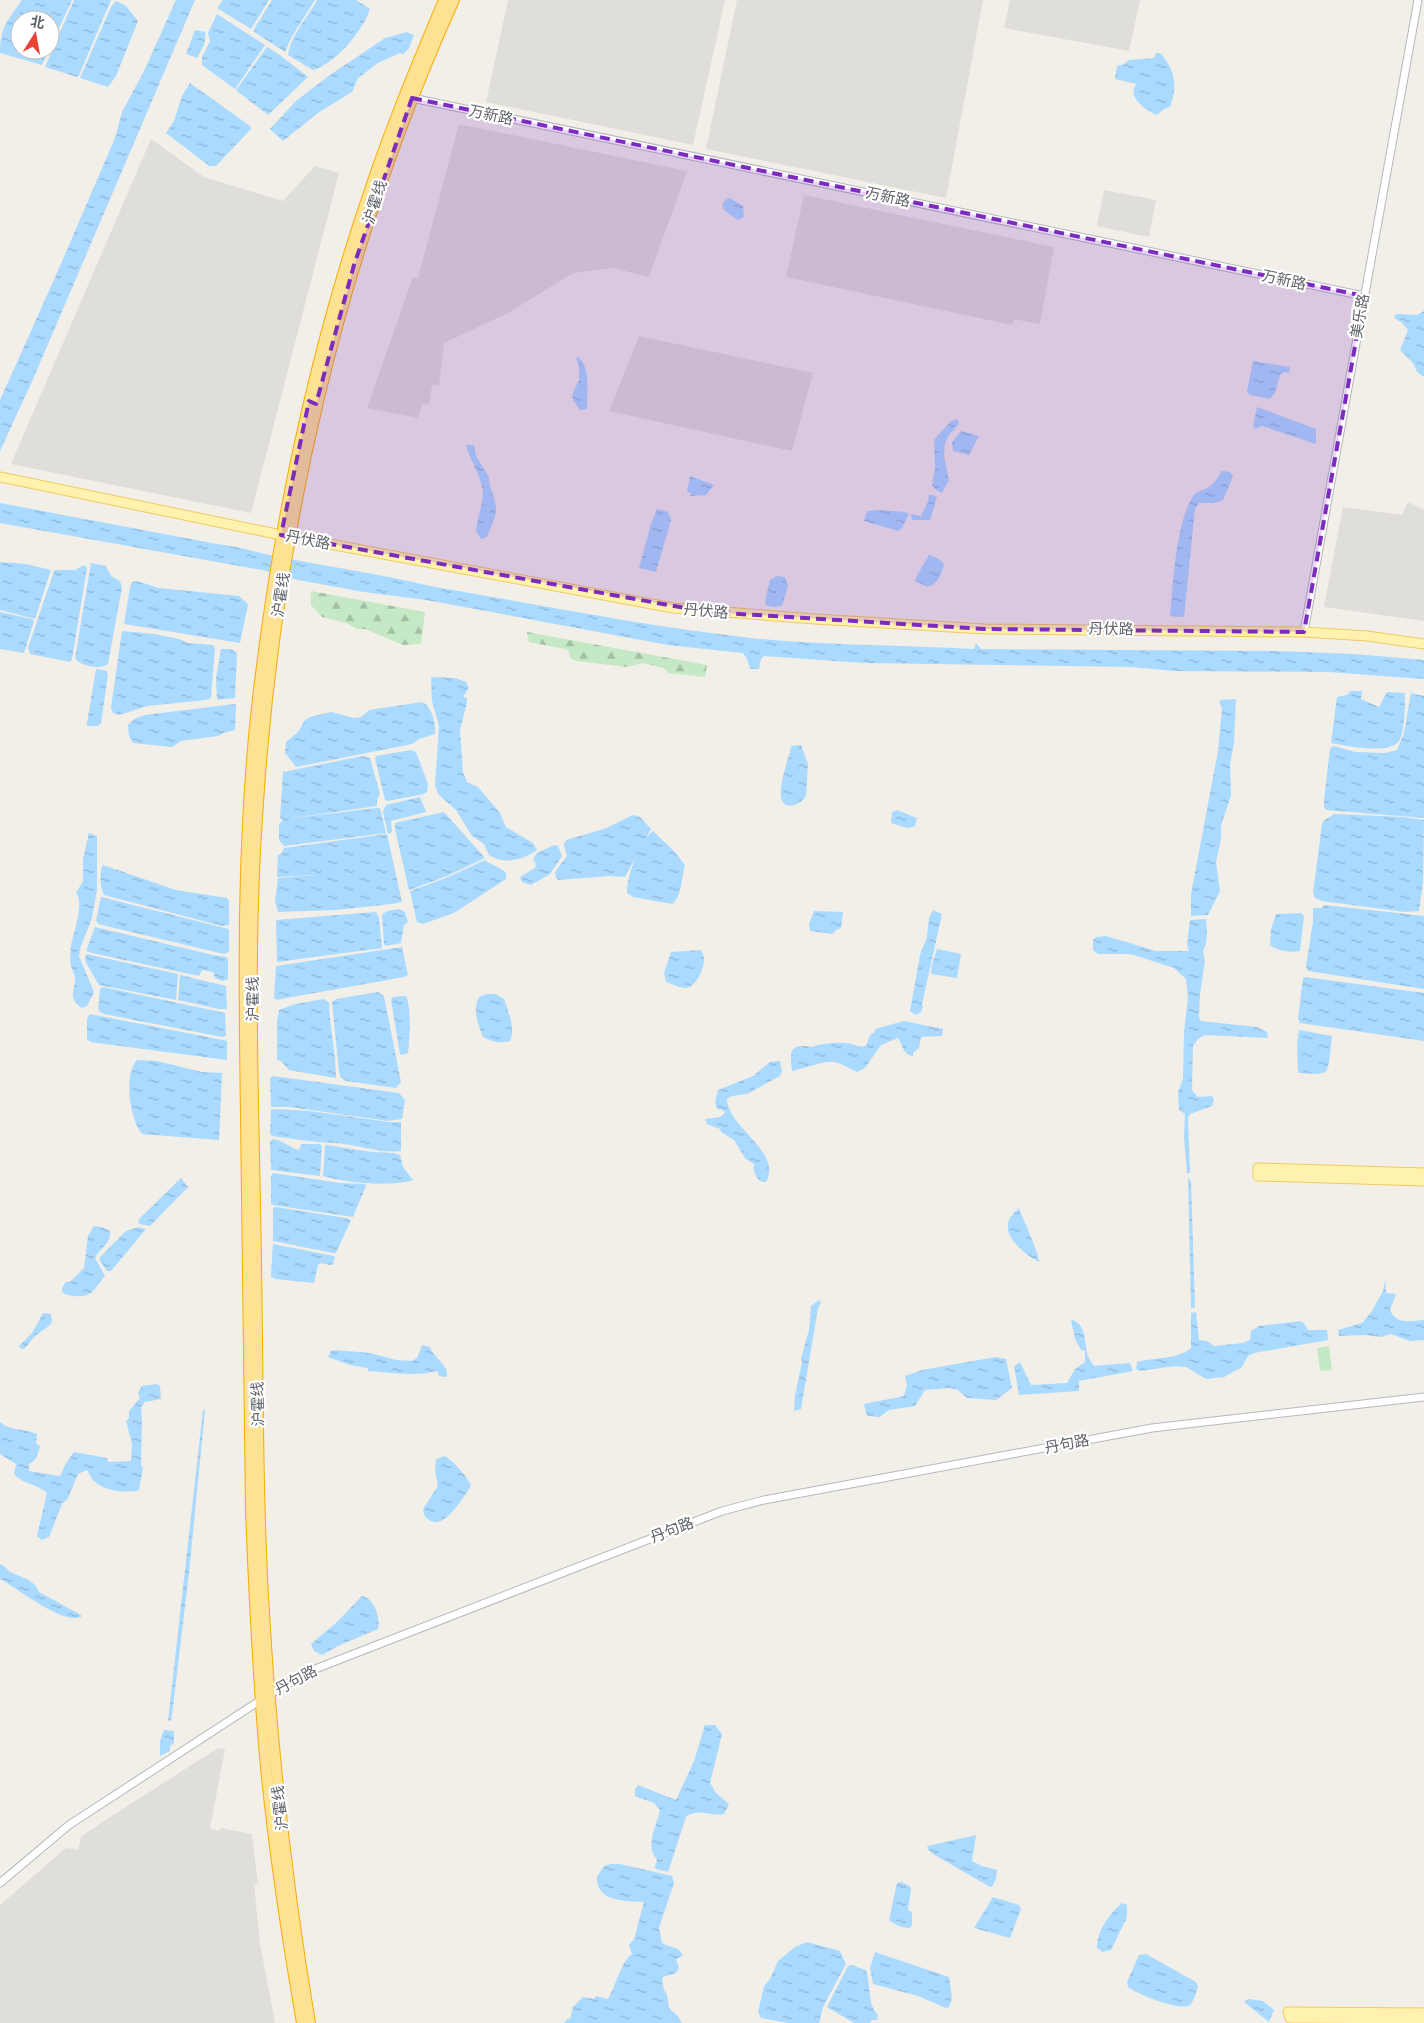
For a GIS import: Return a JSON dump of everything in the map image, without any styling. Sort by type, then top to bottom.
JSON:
[{"type":"highway","name":"沪霍线","points":[[310,2023],[294,1948],[273,1824],[266,1697],[253,1578],[254,1410],[245,1010],[246,876],[257,708],[285,536],[313,403],[346,262],[393,123],[444,0]]},
{"type":"highway","name":"沪霍线","points":[[313,403],[377,193],[412,98],[454,0]]},
{"type":"highway","name":"沪霍线","points":[[294,1948],[302,2023]]},
{"type":"main road","name":"丹伏路","points":[[0,477],[285,536],[673,608],[707,612],[985,629],[1304,632],[1367,636],[1424,644]]},
{"type":"main road","points":[[1424,1173],[1258,1168],[1258,1176],[1424,1181]]},
{"type":"main road","points":[[1424,2012],[1288,2012],[1290,2018],[1424,2019]]},
{"type":"street","name":"美乐路","points":[[1304,632],[1418,0]]},
{"type":"street","name":"万新路","points":[[412,98],[1364,296]]},
{"type":"street","name":"丹句路","points":[[0,1883],[69,1825],[266,1697],[310,1671],[722,1511],[764,1500],[1152,1428],[1424,1397]]},
{"type":"highlighted area","points":[[412,98],[1364,296],[1304,632],[985,629],[707,612],[281,535],[309,401],[316,404],[354,265]]},
{"type":"shaded area","points":[[508,0],[725,0],[693,145],[486,102]]},
{"type":"shaded area","points":[[737,0],[983,0],[946,198],[706,149]]},
{"type":"shaded area","points":[[1010,0],[1140,0],[1129,51],[1004,28]]},
{"type":"shaded area","points":[[459,124],[687,171],[649,277],[613,268],[573,273],[508,313],[444,343],[439,386],[432,385],[429,405],[422,404],[418,418],[367,408],[413,277],[418,278]]},
{"type":"shaded area","points":[[151,139],[204,177],[283,201],[315,166],[339,173],[251,513],[11,464]]},
{"type":"shaded area","points":[[1104,190],[1156,200],[1149,237],[1097,226]]},
{"type":"shaded area","points":[[804,195],[1054,247],[1040,324],[1014,319],[1012,325],[786,277]]},
{"type":"shaded area","points":[[639,336],[813,373],[792,451],[609,411]]},
{"type":"shaded area","points":[[1408,502],[1424,510],[1424,621],[1324,607],[1343,507],[1402,515]]},
{"type":"shaded area","points":[[218,1748],[225,1749],[210,1829],[219,1831],[221,1828],[252,1834],[258,1884],[254,1884],[260,1944],[275,2023],[0,2023],[0,1905],[66,1848],[78,1850],[81,1837]]},
{"type":"green space","points":[[311,591],[425,612],[421,644],[403,645],[365,629],[357,629],[346,623],[322,617],[311,605]]},
{"type":"green space","points":[[527,632],[707,665],[705,677],[668,673],[664,668],[642,663],[627,667],[576,661],[570,658],[569,651],[565,649],[529,642]]},
{"type":"green space","points":[[1329,1346],[1332,1370],[1320,1371],[1317,1348]]},
{"type":"water","points":[[22,0],[72,0],[60,26],[60,10],[15,10]]},
{"type":"water","points":[[74,0],[111,0],[77,77],[45,67],[48,60],[60,60],[60,32]]},
{"type":"water","points":[[176,0],[195,0],[34,377],[0,451],[0,400],[115,138],[122,112],[144,71]]},
{"type":"water","points":[[223,0],[269,0],[251,29],[217,8]]},
{"type":"water","points":[[272,0],[315,0],[291,38],[285,52],[253,31]]},
{"type":"water","points":[[317,0],[356,0],[370,9],[361,27],[348,45],[331,61],[313,70],[288,55],[296,33]]},
{"type":"water","points":[[116,1],[125,5],[138,21],[116,76],[108,87],[80,78],[111,7]]},
{"type":"water","points":[[217,14],[265,45],[235,89],[202,65],[202,57],[210,41],[208,33]]},
{"type":"water","points":[[10,18],[10,56],[0,53],[1,37]]},
{"type":"water","points":[[195,30],[205,32],[204,45],[197,58],[186,54]]},
{"type":"water","points":[[407,32],[414,35],[409,48],[403,54],[400,53],[378,63],[358,78],[352,92],[318,113],[283,141],[270,129],[296,101],[327,77],[385,38]]},
{"type":"water","points":[[267,47],[308,77],[268,115],[236,90]]},
{"type":"water","points":[[1156,53],[1160,53],[1165,59],[1174,78],[1174,92],[1170,107],[1157,115],[1148,110],[1135,98],[1134,88],[1137,84],[1115,79],[1117,66],[1129,60],[1154,58]]},
{"type":"water","points":[[24,60],[44,60],[42,65]]},
{"type":"water","points":[[190,83],[250,126],[251,129],[216,166],[209,166],[166,133],[174,121],[182,96]]},
{"type":"water","points":[[730,198],[743,206],[744,217],[738,220],[724,210],[722,205],[725,200]]},
{"type":"water","points":[[1424,311],[1424,377],[1417,372],[1413,363],[1400,350],[1408,330],[1401,322],[1394,318],[1396,314],[1417,315]]},
{"type":"water","points":[[578,357],[582,361],[587,374],[587,409],[580,410],[572,395],[579,380],[579,366],[576,358]]},
{"type":"water","points":[[1253,361],[1290,367],[1289,373],[1284,372],[1280,375],[1275,393],[1270,399],[1250,395],[1247,392]]},
{"type":"water","points":[[1257,407],[1316,429],[1316,444],[1262,426],[1255,429],[1253,426]]},
{"type":"water","points":[[956,419],[959,424],[949,435],[945,443],[944,456],[949,480],[942,493],[932,485],[935,468],[934,440],[950,422]]},
{"type":"water","points":[[961,431],[979,436],[969,455],[953,451],[952,442]]},
{"type":"water","points":[[466,445],[474,445],[476,456],[489,477],[496,505],[495,516],[487,537],[481,539],[476,531],[483,495],[482,488]]},
{"type":"water","points":[[1222,471],[1230,472],[1233,476],[1223,500],[1214,503],[1199,503],[1195,509],[1184,617],[1170,616],[1176,553],[1188,506],[1194,495],[1212,485]]},
{"type":"water","points":[[690,476],[714,485],[706,495],[690,496],[691,493],[687,492]]},
{"type":"water","points":[[929,495],[937,497],[930,520],[912,520],[911,514],[921,516]]},
{"type":"water","points":[[0,503],[231,546],[430,586],[630,621],[751,638],[807,643],[974,649],[976,643],[981,649],[1277,651],[1354,654],[1424,660],[1424,679],[1328,672],[1175,671],[1131,667],[864,663],[764,656],[761,659],[759,669],[750,669],[743,653],[668,645],[426,600],[364,592],[298,580],[262,570],[0,523]]},
{"type":"water","points":[[657,509],[668,512],[671,520],[656,572],[639,568]]},
{"type":"water","points":[[880,510],[909,514],[902,528],[898,531],[864,521],[867,511]]},
{"type":"water","points":[[929,555],[939,559],[944,564],[939,578],[934,584],[927,587],[915,581]]},
{"type":"water","points":[[0,562],[26,564],[51,570],[35,619],[0,610]]},
{"type":"water","points":[[91,563],[106,566],[111,576],[120,581],[122,587],[108,664],[100,667],[86,665],[75,658]]},
{"type":"water","points":[[84,565],[87,568],[72,659],[70,662],[30,654],[28,648],[54,571],[75,570]]},
{"type":"water","points":[[777,576],[785,577],[788,586],[782,606],[773,607],[766,605],[765,601],[770,580]]},
{"type":"water","points":[[137,581],[159,588],[239,596],[248,604],[240,643],[124,624],[130,587],[132,582]]},
{"type":"water","points":[[0,612],[34,621],[24,653],[0,649]]},
{"type":"water","points":[[122,631],[155,634],[188,643],[213,645],[215,648],[211,698],[147,706],[119,715],[113,713],[111,708]]},
{"type":"water","points":[[221,649],[232,649],[237,654],[235,698],[217,700],[216,678]]},
{"type":"water","points":[[96,669],[106,671],[108,674],[101,723],[98,726],[87,726],[87,723]]},
{"type":"water","points":[[431,677],[455,678],[466,682],[468,690],[464,697],[467,698],[467,702],[460,730],[463,772],[467,782],[478,787],[500,813],[506,827],[533,843],[537,850],[532,853],[513,860],[501,860],[489,855],[484,844],[472,836],[456,810],[438,794],[435,785],[439,726],[432,701]]},
{"type":"water","points":[[1350,691],[1362,691],[1361,699],[1379,707],[1387,692],[1405,693],[1404,725],[1399,741],[1386,748],[1377,749],[1331,743],[1337,697],[1347,695]]},
{"type":"water","points":[[1411,693],[1424,696],[1424,818],[1326,810],[1324,800],[1330,749],[1333,746],[1356,752],[1385,753],[1397,750],[1404,733]]},
{"type":"water","points":[[1236,699],[1234,742],[1230,765],[1231,795],[1221,826],[1221,839],[1216,862],[1220,891],[1208,915],[1191,916],[1191,894],[1218,751],[1222,708],[1219,702],[1221,700]]},
{"type":"water","points":[[422,702],[428,707],[433,716],[435,734],[419,739],[412,744],[296,767],[285,753],[286,742],[298,732],[305,720],[310,717],[331,712],[354,718],[361,717],[369,710]]},
{"type":"water","points":[[236,705],[235,730],[218,736],[181,741],[172,747],[133,743],[129,736],[128,725],[134,719],[145,715]]},
{"type":"water","points":[[801,745],[808,764],[806,796],[798,804],[786,805],[782,800],[781,792],[791,746]]},
{"type":"water","points":[[411,750],[416,752],[428,784],[427,791],[424,794],[385,800],[376,756]]},
{"type":"water","points":[[363,756],[370,758],[380,794],[377,806],[285,819],[380,808],[386,833],[284,846],[279,840],[279,824],[283,820],[280,818],[283,772]]},
{"type":"water","points":[[420,797],[426,812],[391,821],[392,832],[388,834],[383,812],[386,805]]},
{"type":"water","points":[[897,810],[917,818],[915,826],[907,828],[891,823],[892,812]]},
{"type":"water","points":[[444,812],[485,858],[447,876],[409,890],[395,823]]},
{"type":"water","points":[[1334,814],[1403,817],[1424,820],[1423,882],[1419,911],[1405,912],[1322,901],[1315,898],[1313,893],[1322,824],[1323,821]]},
{"type":"water","points":[[633,815],[640,817],[651,829],[625,877],[609,876],[559,880],[556,878],[555,872],[567,856],[564,845],[566,840],[604,829]]},
{"type":"water","points":[[653,831],[674,851],[685,865],[680,891],[672,904],[633,897],[627,893],[635,859],[643,843]]},
{"type":"water","points":[[89,833],[97,836],[97,890],[92,918],[79,956],[94,992],[87,1006],[82,1008],[73,997],[75,977],[71,966],[70,953],[79,911],[76,893],[83,881],[83,859]]},
{"type":"water","points":[[387,834],[402,902],[336,910],[278,912],[275,902],[278,878],[318,875],[277,877],[278,855],[282,853],[284,848]]},
{"type":"water","points":[[554,845],[558,846],[562,856],[550,874],[531,885],[522,882],[520,877],[535,868],[536,864],[533,859],[537,853]]},
{"type":"water","points":[[485,860],[504,871],[506,879],[454,913],[423,924],[417,922],[410,891],[446,878]]},
{"type":"water","points":[[103,865],[176,890],[227,898],[229,901],[229,925],[222,926],[104,895],[100,880]]},
{"type":"water","points":[[101,897],[229,929],[229,952],[224,954],[98,924],[96,920]]},
{"type":"water","points":[[1325,905],[1424,916],[1424,989],[1308,971],[1306,966],[1313,922],[1313,908],[1321,908]]},
{"type":"water","points":[[399,909],[405,912],[408,922],[404,925],[401,943],[386,946],[384,944],[382,915],[387,911]]},
{"type":"water","points":[[933,910],[942,914],[922,1004],[923,1007],[921,1012],[916,1015],[910,1011],[920,955],[927,937],[929,918]]},
{"type":"water","points":[[814,911],[843,912],[841,928],[832,934],[810,931],[809,924]]},
{"type":"water","points":[[376,912],[379,918],[382,948],[277,962],[276,920]]},
{"type":"water","points":[[1301,913],[1304,916],[1300,951],[1285,951],[1270,945],[1271,929],[1276,914]]},
{"type":"water","points":[[1206,919],[1206,944],[1203,951],[1205,961],[1200,994],[1199,1017],[1201,1021],[1257,1027],[1267,1032],[1268,1038],[1205,1035],[1198,1039],[1193,1046],[1192,1090],[1198,1097],[1212,1096],[1214,1100],[1212,1106],[1190,1114],[1188,1117],[1190,1173],[1187,1173],[1184,1137],[1185,1114],[1179,1110],[1178,1092],[1183,1079],[1184,1032],[1188,998],[1186,979],[1174,968],[1137,956],[1128,954],[1098,954],[1093,950],[1093,940],[1096,937],[1106,936],[1156,951],[1189,951],[1187,944],[1190,920]]},
{"type":"water","points":[[95,927],[226,957],[228,959],[228,979],[223,981],[215,978],[213,972],[202,970],[199,976],[86,951]]},
{"type":"water","points":[[402,947],[408,975],[404,977],[276,1000],[274,997],[276,966]]},
{"type":"water","points":[[937,949],[961,954],[957,978],[931,974]]},
{"type":"water","points":[[701,950],[704,957],[703,967],[696,981],[690,987],[678,987],[666,982],[664,973],[671,952]]},
{"type":"water","points":[[86,954],[178,974],[176,1000],[99,985],[85,961]]},
{"type":"water","points":[[180,975],[226,986],[227,1009],[178,1000]]},
{"type":"water","points":[[1303,978],[1424,993],[1424,1041],[1300,1023],[1298,1019]]},
{"type":"water","points":[[103,987],[225,1013],[226,1036],[222,1037],[104,1014],[98,1009],[100,989]]},
{"type":"water","points":[[378,992],[384,996],[401,1082],[396,1088],[346,1081],[341,1078],[339,1072],[332,1002],[336,999]]},
{"type":"water","points":[[487,994],[496,994],[504,999],[512,1026],[510,1041],[496,1042],[483,1037],[476,1017],[476,1007],[479,997]]},
{"type":"water","points":[[393,997],[407,997],[410,1032],[408,1053],[402,1055],[400,1054],[391,1000]]},
{"type":"water","points":[[324,999],[329,1003],[336,1078],[289,1070],[281,1061],[277,1060],[277,1021],[279,1010],[295,1004]]},
{"type":"water","points":[[90,1014],[227,1041],[227,1060],[90,1042],[87,1039],[87,1019]]},
{"type":"water","points":[[904,1021],[943,1029],[942,1036],[921,1037],[919,1048],[913,1053],[913,1056],[905,1052],[898,1038],[881,1045],[865,1068],[857,1072],[835,1062],[820,1063],[792,1071],[791,1054],[799,1046],[812,1047],[823,1044],[848,1043],[866,1046],[870,1035],[875,1032],[875,1029]]},
{"type":"water","points":[[1299,1030],[1332,1036],[1326,1072],[1318,1074],[1298,1073],[1297,1044]]},
{"type":"water","points":[[137,1060],[157,1061],[202,1072],[222,1073],[219,1140],[142,1134],[131,1108],[129,1086],[130,1076]]},
{"type":"water","points":[[780,1061],[782,1071],[780,1076],[747,1094],[732,1096],[727,1099],[730,1110],[736,1120],[767,1160],[769,1171],[766,1182],[763,1182],[758,1180],[753,1167],[755,1165],[745,1158],[734,1140],[721,1132],[720,1129],[707,1124],[705,1119],[720,1117],[725,1113],[723,1110],[717,1109],[715,1102],[718,1090],[753,1076],[770,1062]]},
{"type":"water","points":[[273,1076],[399,1093],[405,1100],[402,1119],[388,1121],[290,1107],[271,1107],[270,1078]]},
{"type":"water","points":[[271,1110],[310,1111],[401,1122],[401,1151],[393,1152],[272,1136],[270,1133]]},
{"type":"water","points":[[272,1139],[299,1150],[301,1144],[320,1144],[322,1146],[320,1176],[271,1170],[270,1143]]},
{"type":"water","points":[[326,1145],[400,1155],[403,1167],[413,1180],[392,1183],[368,1183],[344,1181],[323,1176]]},
{"type":"water","points":[[273,1173],[340,1183],[365,1184],[366,1186],[353,1217],[273,1205],[271,1203],[271,1176]]},
{"type":"water","points":[[181,1178],[188,1187],[150,1226],[139,1224],[138,1220]]},
{"type":"water","points":[[1188,1178],[1191,1181],[1195,1308],[1191,1307]]},
{"type":"water","points":[[273,1208],[351,1220],[336,1253],[333,1253],[273,1241]]},
{"type":"water","points":[[1019,1208],[1039,1262],[1029,1256],[1013,1241],[1008,1230],[1008,1224],[1012,1215]]},
{"type":"water","points":[[94,1226],[110,1231],[109,1239],[95,1258],[105,1276],[92,1292],[85,1296],[66,1294],[62,1292],[62,1288],[66,1282],[70,1282],[84,1268],[88,1236]]},
{"type":"water","points":[[139,1227],[146,1229],[111,1271],[107,1271],[100,1261],[100,1257],[126,1231]]},
{"type":"water","points":[[273,1244],[335,1257],[333,1264],[321,1263],[318,1265],[314,1283],[276,1279],[271,1277]]},
{"type":"water","points":[[1385,1280],[1386,1293],[1396,1294],[1390,1310],[1393,1315],[1404,1321],[1424,1320],[1424,1340],[1410,1341],[1391,1334],[1381,1337],[1365,1335],[1339,1336],[1338,1330],[1362,1323],[1372,1311],[1383,1291]]},
{"type":"water","points":[[819,1300],[821,1303],[818,1308],[801,1409],[794,1411],[795,1395],[802,1362],[801,1358],[809,1330],[811,1306]]},
{"type":"water","points":[[1196,1312],[1199,1340],[1207,1341],[1214,1346],[1243,1343],[1250,1340],[1251,1331],[1259,1326],[1300,1321],[1304,1323],[1308,1330],[1327,1330],[1328,1340],[1254,1353],[1248,1356],[1242,1367],[1224,1377],[1206,1379],[1186,1367],[1175,1366],[1140,1371],[1136,1369],[1137,1362],[1179,1355],[1191,1348],[1191,1313]]},
{"type":"water","points":[[43,1313],[51,1314],[52,1322],[35,1336],[24,1349],[20,1348],[19,1346],[32,1333]]},
{"type":"water","points":[[1073,1320],[1081,1326],[1088,1356],[1094,1366],[1130,1363],[1133,1371],[1079,1381],[1079,1391],[1019,1395],[1014,1366],[1020,1362],[1031,1385],[1067,1383],[1075,1369],[1085,1362],[1085,1351],[1081,1350],[1075,1339],[1071,1321]]},
{"type":"water","points":[[422,1345],[430,1347],[444,1365],[447,1377],[439,1376],[438,1372],[435,1371],[412,1374],[369,1371],[367,1368],[350,1365],[328,1357],[331,1351],[335,1350],[370,1353],[396,1360],[412,1361],[417,1358]]},
{"type":"water","points":[[996,1357],[1006,1359],[1012,1388],[996,1400],[967,1398],[958,1390],[950,1388],[925,1390],[915,1406],[889,1410],[880,1417],[867,1416],[864,1404],[904,1396],[907,1385],[905,1376],[922,1370]]},
{"type":"water","points":[[157,1384],[160,1386],[161,1399],[145,1402],[141,1407],[141,1465],[143,1468],[139,1490],[121,1491],[109,1489],[97,1484],[87,1470],[78,1474],[68,1498],[62,1504],[49,1537],[42,1540],[37,1536],[47,1493],[17,1477],[14,1474],[16,1464],[0,1454],[0,1422],[8,1427],[37,1434],[36,1443],[40,1446],[36,1457],[29,1464],[29,1471],[60,1476],[74,1452],[107,1458],[108,1462],[131,1461],[132,1444],[126,1421],[129,1418],[129,1411],[140,1398],[138,1393],[142,1386]]},
{"type":"water","points":[[203,1410],[205,1410],[189,1573],[172,1715],[171,1720],[168,1721]]},
{"type":"water","points":[[445,1456],[467,1478],[471,1486],[446,1518],[434,1522],[426,1517],[423,1509],[438,1486],[435,1471],[436,1459]]},
{"type":"water","points":[[0,1564],[10,1572],[29,1580],[39,1592],[81,1615],[81,1617],[63,1616],[52,1611],[0,1579]]},
{"type":"water","points":[[362,1596],[370,1600],[376,1609],[378,1629],[322,1655],[314,1651],[311,1644],[337,1622]]},
{"type":"water","points":[[705,1725],[715,1725],[722,1734],[710,1783],[716,1793],[729,1804],[724,1814],[699,1812],[686,1817],[668,1872],[656,1869],[657,1859],[653,1854],[651,1842],[660,1810],[654,1803],[635,1796],[635,1789],[638,1785],[676,1800],[694,1761]]},
{"type":"water","points":[[164,1730],[174,1731],[174,1743],[170,1746],[170,1751],[160,1756],[160,1741]]},
{"type":"water","points":[[976,1835],[972,1861],[997,1870],[996,1879],[992,1887],[933,1854],[927,1848],[928,1846]]},
{"type":"water","points":[[620,1864],[672,1876],[674,1883],[659,1928],[662,1943],[680,1950],[683,1956],[676,1959],[679,1968],[676,1973],[663,1977],[662,1980],[669,2008],[678,2016],[682,2023],[564,2023],[567,2019],[570,2019],[573,2007],[583,1997],[594,1999],[596,1996],[608,1999],[625,1962],[632,1954],[629,1945],[634,1939],[644,1902],[613,1898],[606,1896],[601,1891],[597,1877],[604,1866]]},
{"type":"water","points":[[901,1882],[910,1886],[911,1889],[908,1910],[912,1912],[912,1925],[910,1928],[899,1926],[889,1920],[897,1883]]},
{"type":"water","points":[[993,1897],[1019,1905],[1021,1909],[1010,1938],[974,1928]]},
{"type":"water","points":[[1122,1903],[1127,1905],[1127,1917],[1111,1950],[1103,1952],[1097,1948],[1101,1929]]},
{"type":"water","points":[[807,1942],[840,1951],[846,1964],[823,2007],[819,2023],[788,2023],[761,2018],[758,2012],[764,1986],[770,1979],[778,1961],[795,1947]]},
{"type":"water","points":[[875,1952],[949,1977],[952,1998],[949,2007],[946,2008],[918,1996],[873,1984],[870,1968]]},
{"type":"water","points":[[1146,1954],[1196,1982],[1198,1987],[1190,2005],[1185,2007],[1169,2004],[1149,1998],[1128,1987],[1127,1982],[1139,1955]]},
{"type":"water","points":[[851,1965],[866,1970],[868,1976],[872,2005],[878,2015],[877,2020],[872,2020],[870,2023],[854,2023],[827,2007],[848,1966]]},
{"type":"water","points":[[1249,1999],[1263,2001],[1274,2010],[1269,2022],[1244,2002]]}]
